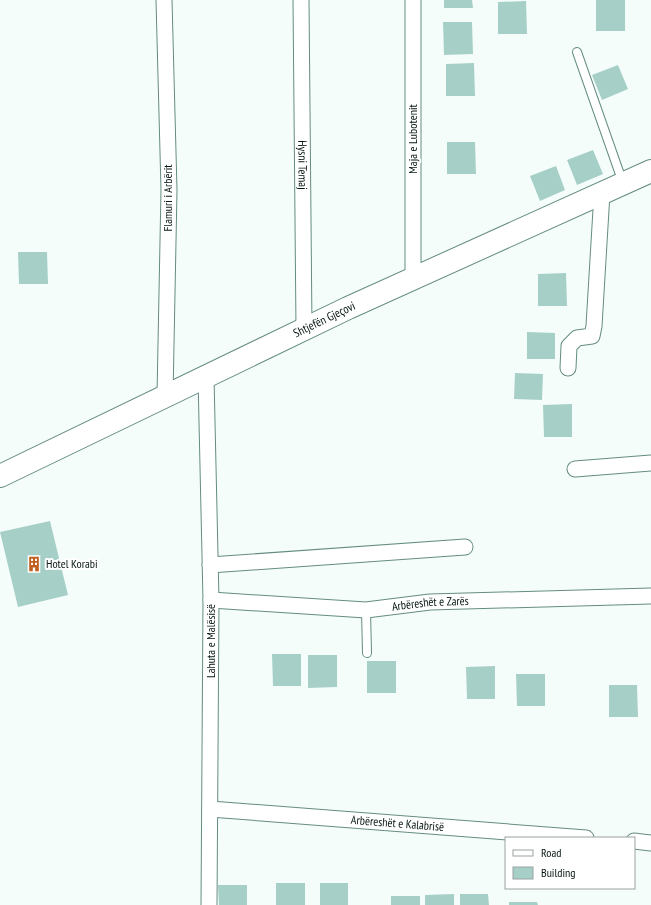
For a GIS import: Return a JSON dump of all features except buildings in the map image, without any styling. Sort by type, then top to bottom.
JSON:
[{"type":"street","name":"Flamuri i Arbërit","points":[[164,0],[169,190],[165,396]]},
{"type":"street","name":"Hysni Temaj","points":[[301,0],[304,329]]},
{"type":"street","name":"Maja e Lubotenit","points":[[413,0],[413,279]]},
{"type":"street","name":"Shtjefën Gjeçovi","points":[[0,476],[304,329],[651,171]]},
{"type":"street","points":[[568,368],[569,346],[577,338],[592,336],[594,326],[602,193]]},
{"type":"street","name":"Lahuta e Malësisë","points":[[206,377],[211,600],[209,905]]},
{"type":"street","points":[[574,468],[651,463]]},
{"type":"street","points":[[210,565],[465,547]]},
{"type":"street","name":"Arbëreshët e Zarës","points":[[211,600],[366,610],[430,602],[651,596]]},
{"type":"street","name":"Arbëreshët e Kalabrisë","points":[[210,809],[573,837]]},
{"type":"street","points":[[635,841],[651,843]]},
{"type":"lane","points":[[577,52],[623,184]]},
{"type":"lane","points":[[366,610],[367,653]]},
{"type":"place","name":"Hotel Korabi","points":[[34,564]]}]
